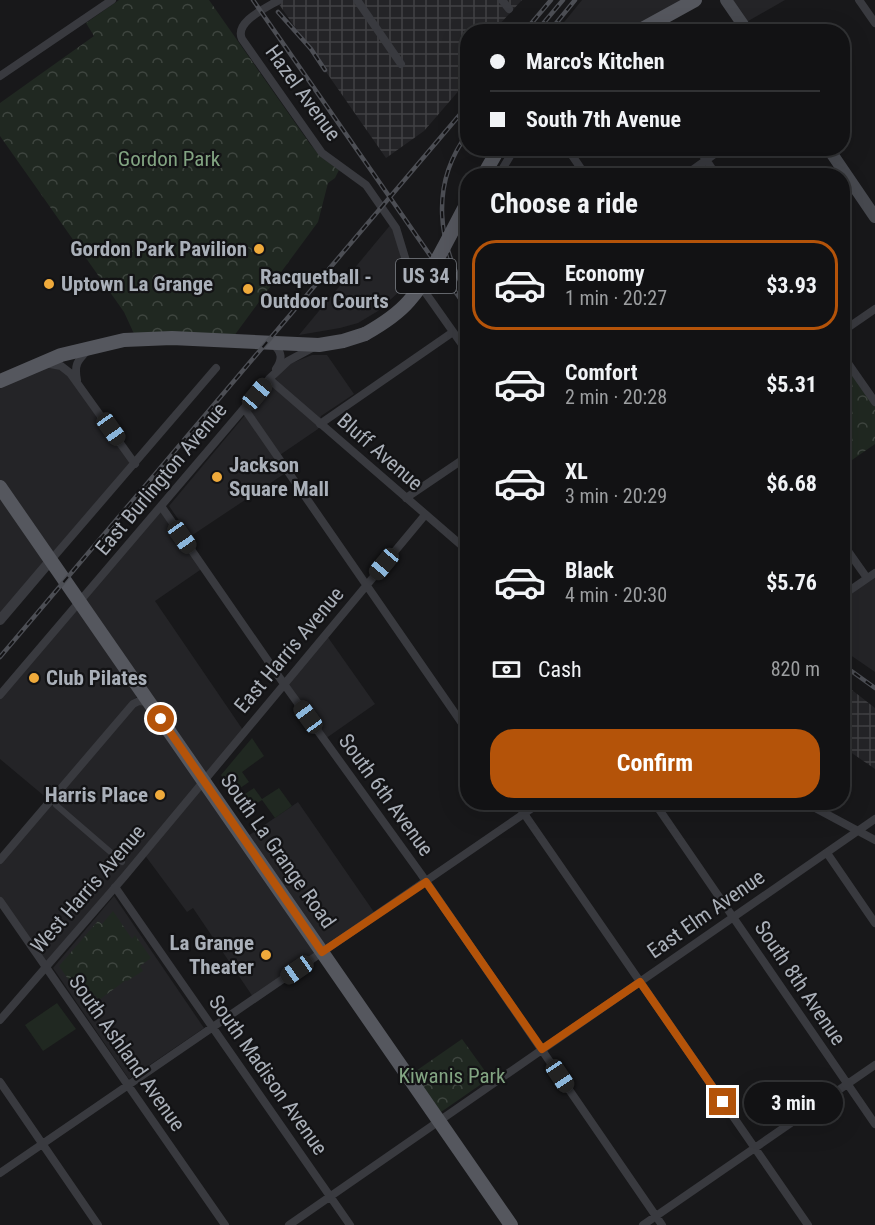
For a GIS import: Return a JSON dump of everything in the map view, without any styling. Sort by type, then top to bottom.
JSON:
[{"type":"main road","points":[[652,24],[695,0]]},
{"type":"main road","points":[[726,0],[742,24]]},
{"type":"main road","points":[[850,180],[875,217]]},
{"type":"main road","name":"US 34","points":[[0,381],[41,363],[124,340],[150,338],[319,345],[365,334],[398,313],[418,289],[460,215]]},
{"type":"main road","name":"South La Grange Road","points":[[0,487],[511,1225]]},
{"type":"street","points":[[0,76],[112,0]]},
{"type":"street","name":"Hazel Avenue","points":[[279,0],[243,24],[240,32],[242,39],[322,153],[362,180],[387,214],[399,233],[407,264],[413,275],[460,342]]},
{"type":"street","points":[[357,0],[402,63]]},
{"type":"street","points":[[502,0],[509,9]]},
{"type":"street","points":[[859,0],[875,23]]},
{"type":"street","points":[[703,156],[712,168]]},
{"type":"street","points":[[695,168],[712,156]]},
{"type":"street","points":[[850,326],[875,309]]},
{"type":"street","points":[[320,424],[453,332]]},
{"type":"street","name":"East Burlington Avenue","points":[[269,379],[279,364],[281,356],[273,344]]},
{"type":"street","name":"East Burlington Avenue","points":[[0,695],[269,379],[288,361],[319,345]]},
{"type":"street","points":[[77,381],[76,362],[92,347]]},
{"type":"street","points":[[41,363],[62,367],[77,381],[135,464]]},
{"type":"street","points":[[850,366],[875,402]]},
{"type":"street","points":[[0,620],[216,368]]},
{"type":"street","name":"Bluff Avenue","points":[[269,379],[460,544]]},
{"type":"street","points":[[244,408],[460,720]]},
{"type":"street","points":[[405,498],[460,461]]},
{"type":"street","name":"South 6th Avenue","points":[[161,506],[284,684],[426,882],[662,1225]]},
{"type":"street","name":"East Harris Avenue","points":[[203,780],[425,515]]},
{"type":"street","points":[[850,552],[871,575],[850,590]]},
{"type":"street","points":[[0,860],[134,704],[139,701],[150,702]]},
{"type":"street","name":"West Harris Avenue","points":[[0,1020],[115,887],[203,780]]},
{"type":"street","points":[[56,805],[122,862]]},
{"type":"street","points":[[521,810],[808,1225]]},
{"type":"street","points":[[0,1173],[530,810]]},
{"type":"street","name":"South 8th Avenue","points":[[660,810],[875,1124]]},
{"type":"street","points":[[818,810],[875,840]]},
{"type":"street","name":"East Elm Avenue","points":[[289,1225],[875,819]]},
{"type":"street","points":[[827,853],[875,923]]},
{"type":"street","name":"South Madison Avenue","points":[[115,887],[350,1225]]},
{"type":"street","name":"South Ashland Avenue","points":[[0,901],[225,1225]]},
{"type":"street","points":[[643,1225],[875,1065]]},
{"type":"street","points":[[0,1082],[98,1225]]},
{"type":"shaded area","points":[[276,0],[522,0],[500,24],[460,24],[460,89],[424,131],[386,158]]},
{"type":"shaded area","points":[[582,0],[695,0],[650,24],[562,24]]},
{"type":"shaded area","points":[[726,0],[785,0],[743,24]]},
{"type":"shaded area","points":[[392,223],[401,259],[410,278],[401,290],[378,311],[358,323],[299,335]]},
{"type":"shaded area","points":[[312,355],[327,355],[354,394],[321,416],[318,429],[274,459],[284,474],[185,540],[176,526],[180,522],[169,506],[287,365]]},
{"type":"shaded area","points":[[43,364],[70,373],[134,463],[51,558],[0,485],[0,385]]},
{"type":"shaded area","points":[[0,491],[49,560],[0,615]]},
{"type":"shaded area","points":[[161,509],[203,568],[155,601],[243,730],[204,776],[83,602]]},
{"type":"shaded area","points":[[875,575],[875,672],[850,655],[850,592]]},
{"type":"shaded area","points":[[79,606],[140,693],[49,800],[0,759],[0,698]]},
{"type":"shaded area","points":[[327,636],[375,704],[325,739],[287,684]]},
{"type":"shaded area","points":[[850,688],[875,708],[875,769],[850,752]]},
{"type":"shaded area","points":[[139,700],[201,780],[46,966],[0,899],[0,863]]},
{"type":"shaded area","points":[[203,783],[320,951],[253,997],[193,908],[187,912],[144,854]]},
{"type":"shaded area","points":[[298,802],[376,915],[323,949],[245,838]]},
{"type":"shaded area","points":[[114,896],[204,1028],[129,1079],[53,968]]},
{"type":"green space","name":"Gordon Park","points":[[119,0],[209,0],[310,144],[321,157],[339,170],[335,178],[328,183],[318,222],[231,340],[136,338],[124,312],[0,136],[0,103],[94,36],[86,23]]},
{"type":"green space","points":[[850,368],[875,404],[875,444],[852,460],[850,457]]},
{"type":"green space","points":[[252,738],[264,756],[242,772],[249,782],[233,793],[221,775]]},
{"type":"green space","points":[[254,788],[262,799],[279,788],[292,806],[275,818],[262,800],[245,811],[237,799]]},
{"type":"green space","points":[[113,911],[132,939],[135,935],[151,958],[140,966],[143,971],[126,980],[99,1000],[95,995],[84,1002],[59,966],[98,921],[102,924]]},
{"type":"green space","points":[[57,1003],[76,1029],[43,1051],[25,1025]]},
{"type":"green space","name":"Kiwanis Park","points":[[462,1039],[490,1078],[441,1112],[413,1073]]},
{"type":"railway","points":[[253,0],[460,298]]},
{"type":"railway","points":[[531,24],[551,0]]},
{"type":"railway","points":[[543,24],[563,0]]},
{"type":"railway","points":[[556,24],[575,0]]},
{"type":"railway","points":[[278,12],[311,49],[325,70]]},
{"type":"railway","points":[[0,657],[460,114]]},
{"type":"railway","points":[[460,146],[447,173],[442,214],[450,256],[460,280]]},
{"type":"railway","points":[[850,670],[875,688]]},
{"type":"place","name":"Gordon Park Pavilion","points":[[259,249]]},
{"type":"place","name":"Uptown La Grange","points":[[49,284]]},
{"type":"place","name":"Racquetball - Outdoor Courts","points":[[248,289]]},
{"type":"place","name":"Jackson Square Mall","points":[[217,477]]},
{"type":"place","name":"Club Pilates","points":[[34,678]]},
{"type":"place","name":"Harris Place","points":[[160,795]]},
{"type":"place","name":"La Grange Theater","points":[[266,955]]},
{"type":"route","points":[[161,719],[322,952],[426,882],[542,1049],[640,982],[723,1102]]}]
